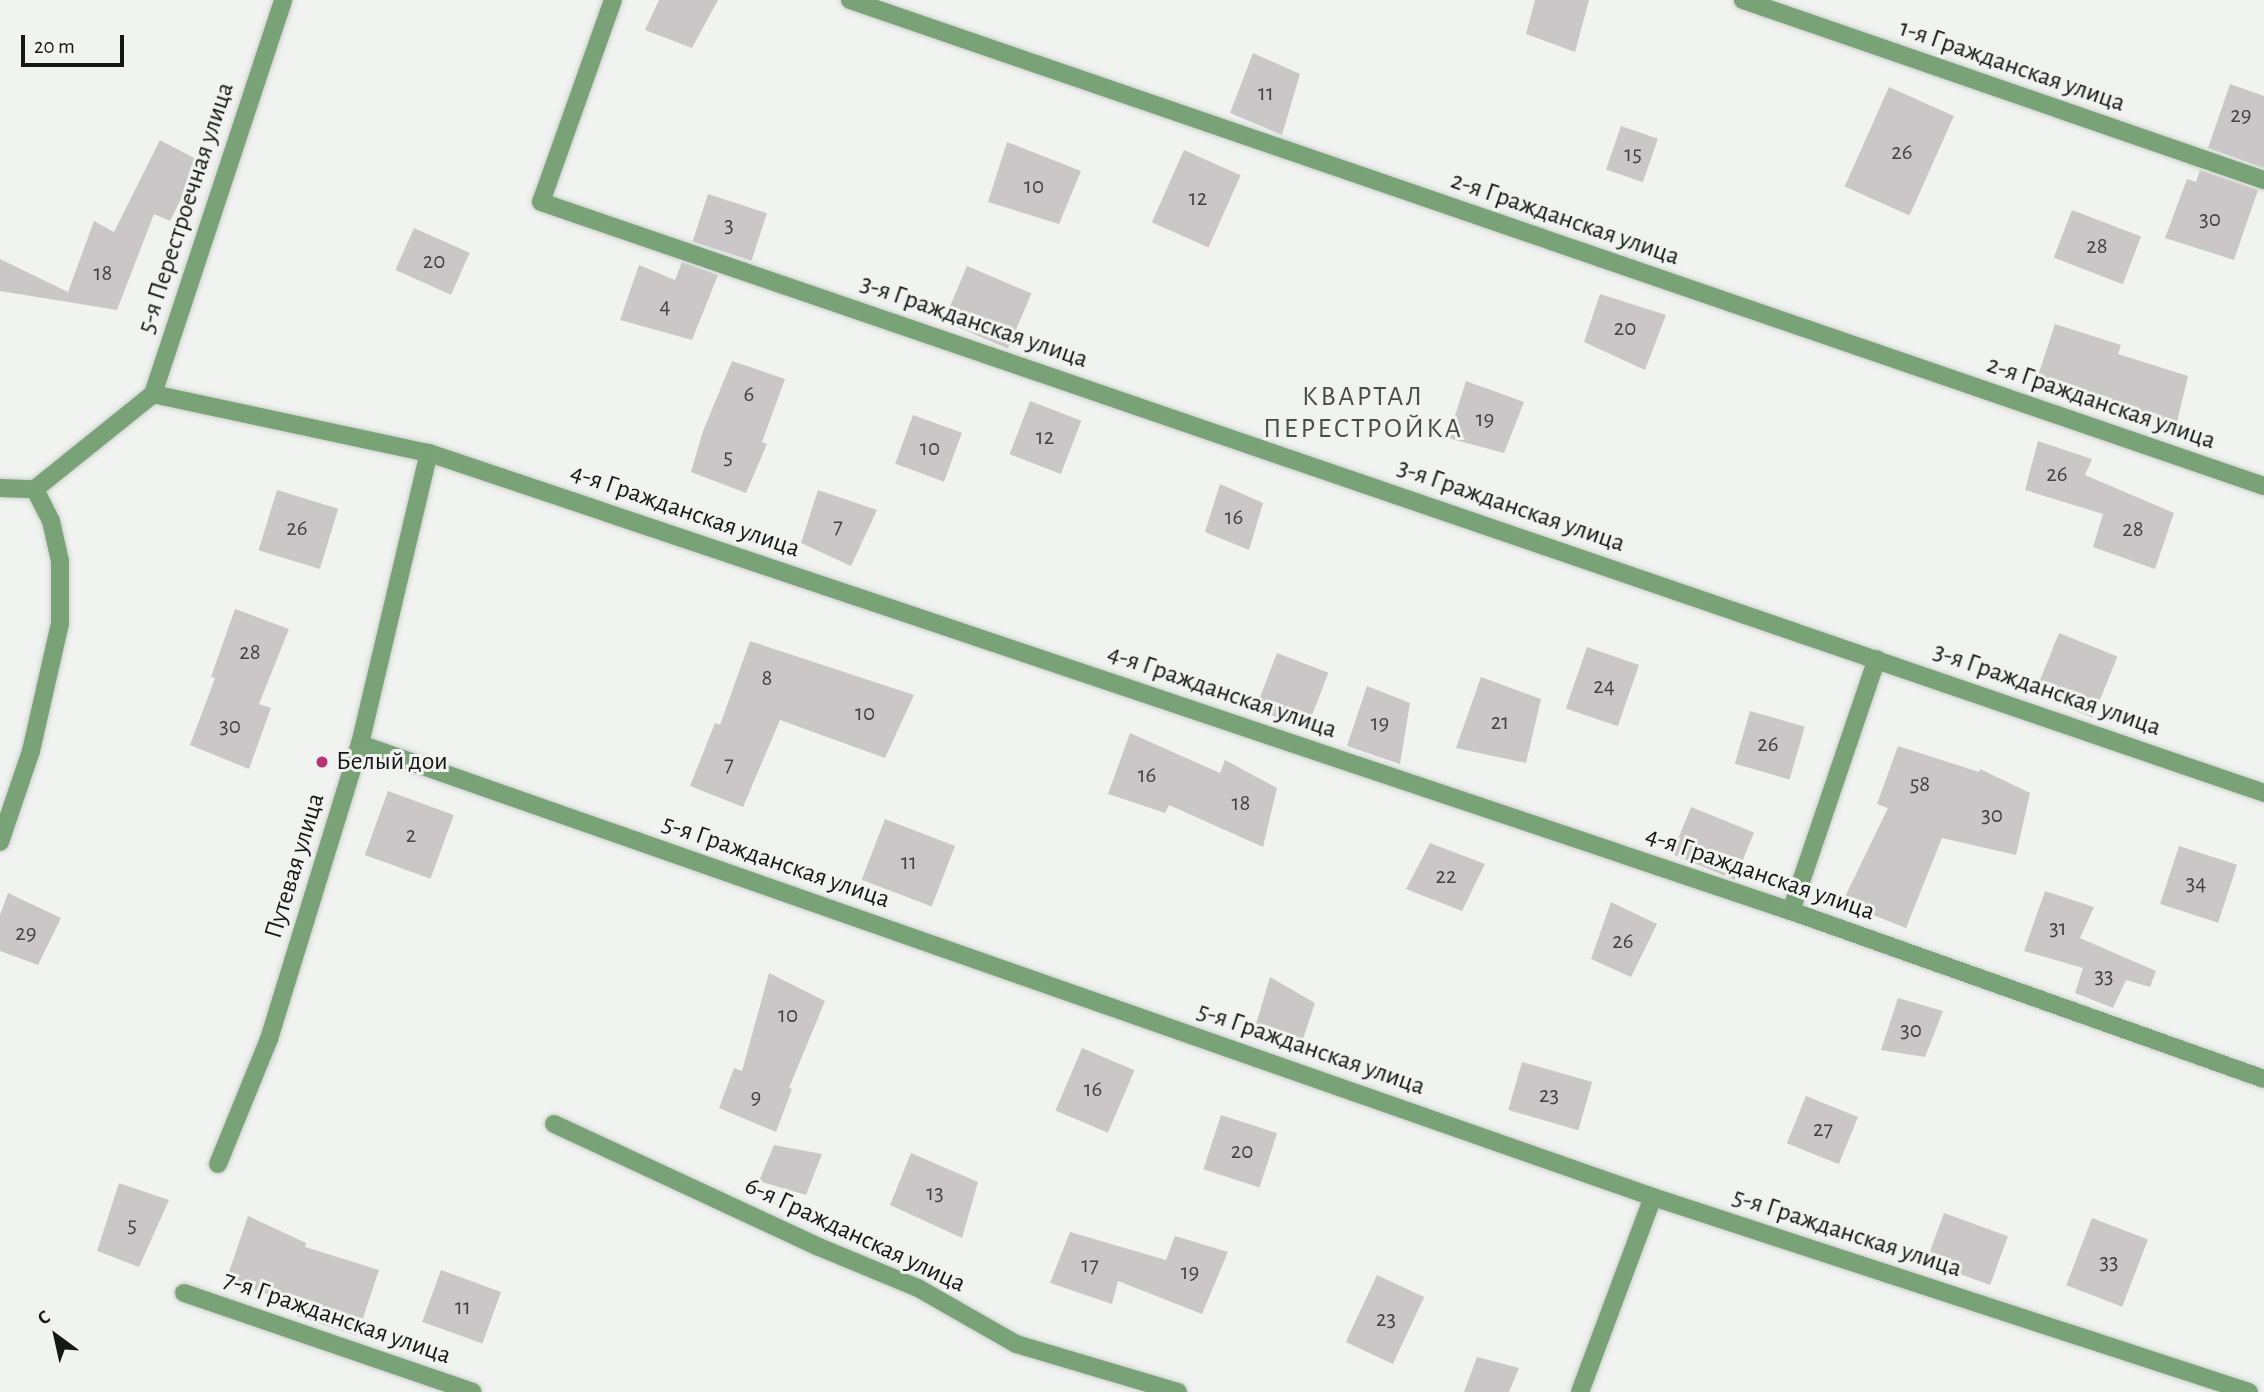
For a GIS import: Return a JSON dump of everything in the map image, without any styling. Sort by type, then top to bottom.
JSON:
[{"type":"street","name":"5-я Перестроечная улица","points":[[153,394],[283,0]]},
{"type":"street","name":"3-я Гражданская улица","points":[[613,0],[541,202],[2264,793]]},
{"type":"street","name":"2-я Гражданская улица","points":[[850,0],[2264,486]]},
{"type":"street","name":"1-я Гражданская улица","points":[[1743,0],[2264,180]]},
{"type":"street","name":"4-я Гражданская улица","points":[[153,394],[429,453],[1791,912],[2264,1079]]},
{"type":"street","points":[[0,488],[35,489],[153,394]]},
{"type":"street","name":"Путевая улица","points":[[218,1164],[269,1039],[360,744],[429,453]]},
{"type":"street","points":[[0,842],[31,751],[60,623],[60,561],[51,522],[35,489]]},
{"type":"street","points":[[1791,912],[1877,659]]},
{"type":"street","name":"5-я Гражданская улица","points":[[360,744],[1653,1196],[2249,1392]]},
{"type":"street","name":"6-я Гражданская улица","points":[[554,1124],[820,1247],[918,1288],[1016,1344],[1178,1392]]},
{"type":"street","points":[[1580,1392],[1653,1196]]},
{"type":"street","name":"7-я Гражданская улица","points":[[184,1293],[473,1392]]},
{"type":"building","points":[[659,0],[718,0],[692,48],[645,30]]},
{"type":"building","points":[[1535,0],[1589,0],[1575,52],[1526,34]]},
{"type":"building","points":[[1253,53],[1300,74],[1282,135],[1230,113]]},
{"type":"building","points":[[2230,84],[2264,96],[2264,168],[2208,148]]},
{"type":"building","points":[[1889,87],[1954,116],[1910,215],[1845,187]]},
{"type":"building","points":[[1621,126],[1658,139],[1643,182],[1606,169]]},
{"type":"building","points":[[160,140],[200,161],[170,221],[154,214],[117,310],[0,291],[0,259],[68,292],[94,221],[114,232]]},
{"type":"building","points":[[1007,142],[1081,171],[1059,224],[988,202]]},
{"type":"building","points":[[1184,150],[1241,175],[1209,247],[1152,222]]},
{"type":"building","points":[[2200,170],[2258,190],[2234,260],[2165,238],[2187,179],[2196,182]]},
{"type":"building","points":[[708,194],[767,213],[752,261],[693,242]]},
{"type":"building","points":[[2072,210],[2141,237],[2123,284],[2054,258]]},
{"type":"building","points":[[414,228],[470,253],[451,295],[395,270]]},
{"type":"building","points":[[682,262],[718,275],[692,340],[620,320],[639,265],[675,280]]},
{"type":"building","points":[[967,266],[1031,293],[1008,349],[944,321]]},
{"type":"building","points":[[1600,294],[1666,315],[1645,370],[1584,342]]},
{"type":"building","points":[[2055,324],[2121,345],[2118,354],[2188,376],[2176,426],[2102,403],[2101,407],[2036,382]]},
{"type":"building","points":[[732,361],[785,379],[762,442],[767,444],[746,493],[691,472],[703,431]]},
{"type":"building","points":[[1466,381],[1524,402],[1504,453],[1448,438]]},
{"type":"building","points":[[1030,401],[1081,421],[1061,474],[1010,454]]},
{"type":"building","points":[[913,415],[962,433],[944,482],[895,464]]},
{"type":"building","points":[[2038,441],[2092,459],[2085,475],[2174,513],[2155,569],[2093,547],[2103,514],[2025,490]]},
{"type":"building","points":[[1220,484],[1263,503],[1249,550],[1205,532]]},
{"type":"building","points":[[277,490],[338,509],[320,569],[259,550]]},
{"type":"building","points":[[818,490],[877,510],[851,566],[801,543]]},
{"type":"building","points":[[235,609],[289,629],[259,704],[271,708],[249,769],[190,745],[215,678],[211,677]]},
{"type":"building","points":[[2059,633],[2117,657],[2093,718],[2034,694]]},
{"type":"building","points":[[750,641],[914,695],[885,758],[780,720],[743,807],[690,786],[715,723],[720,725]]},
{"type":"building","points":[[1587,647],[1639,665],[1618,726],[1566,708]]},
{"type":"building","points":[[1277,653],[1328,673],[1307,729],[1255,709]]},
{"type":"building","points":[[1481,677],[1541,699],[1526,763],[1456,748]]},
{"type":"building","points":[[1367,686],[1410,703],[1400,764],[1347,746]]},
{"type":"building","points":[[1750,711],[1805,727],[1790,780],[1735,764]]},
{"type":"building","points":[[1130,733],[1220,773],[1225,760],[1277,788],[1263,847],[1169,805],[1165,813],[1108,794]]},
{"type":"building","points":[[1898,746],[1979,772],[1980,769],[2030,793],[2016,855],[1942,838],[1906,928],[1842,903],[1888,808],[1877,804]]},
{"type":"building","points":[[388,791],[454,815],[431,879],[365,855]]},
{"type":"building","points":[[1691,807],[1754,832],[1735,880],[1672,854]]},
{"type":"building","points":[[885,819],[955,846],[932,907],[862,880]]},
{"type":"building","points":[[1430,843],[1485,864],[1462,911],[1406,889]]},
{"type":"building","points":[[2179,846],[2237,865],[2218,923],[2160,904]]},
{"type":"building","points":[[2045,891],[2094,907],[2080,938],[2156,971],[2150,987],[2126,980],[2113,1008],[2075,993],[2083,968],[2024,951]]},
{"type":"building","points":[[8,893],[61,918],[38,965],[0,951],[0,915]]},
{"type":"building","points":[[1611,902],[1657,924],[1631,977],[1591,959]]},
{"type":"building","points":[[769,973],[825,1001],[789,1088],[792,1089],[776,1132],[719,1108],[734,1068],[742,1071]]},
{"type":"building","points":[[1270,977],[1315,1003],[1302,1042],[1254,1031]]},
{"type":"building","points":[[1898,998],[1943,1011],[1925,1057],[1881,1050]]},
{"type":"building","points":[[1082,1048],[1134,1070],[1108,1133],[1055,1111]]},
{"type":"building","points":[[1522,1062],[1592,1082],[1578,1130],[1508,1110]]},
{"type":"building","points":[[1806,1096],[1858,1117],[1839,1164],[1787,1143]]},
{"type":"building","points":[[1221,1115],[1277,1133],[1259,1187],[1203,1169]]},
{"type":"building","points":[[774,1145],[822,1154],[806,1195],[759,1181]]},
{"type":"building","points":[[911,1153],[978,1182],[962,1238],[890,1205]]},
{"type":"building","points":[[119,1183],[169,1200],[139,1267],[97,1251]]},
{"type":"building","points":[[1944,1213],[2008,1236],[1990,1285],[1926,1262]]},
{"type":"building","points":[[248,1216],[306,1243],[305,1247],[379,1270],[357,1336],[297,1316],[301,1305],[226,1281]]},
{"type":"building","points":[[2092,1218],[2148,1240],[2122,1307],[2066,1285]]},
{"type":"building","points":[[1070,1232],[1166,1260],[1175,1236],[1228,1252],[1202,1314],[1118,1281],[1112,1304],[1050,1283]]},
{"type":"building","points":[[441,1270],[501,1292],[482,1344],[422,1322]]},
{"type":"building","points":[[1377,1275],[1424,1297],[1393,1364],[1346,1342]]},
{"type":"building","points":[[1477,1357],[1519,1368],[1509,1392],[1464,1392]]},
{"type":"place","name":"Белый дои","points":[[322,762]]},
{"type":"district","name":"КВАРТАЛ ПЕРЕСТРОЙКА","points":[[1363,413]]}]
